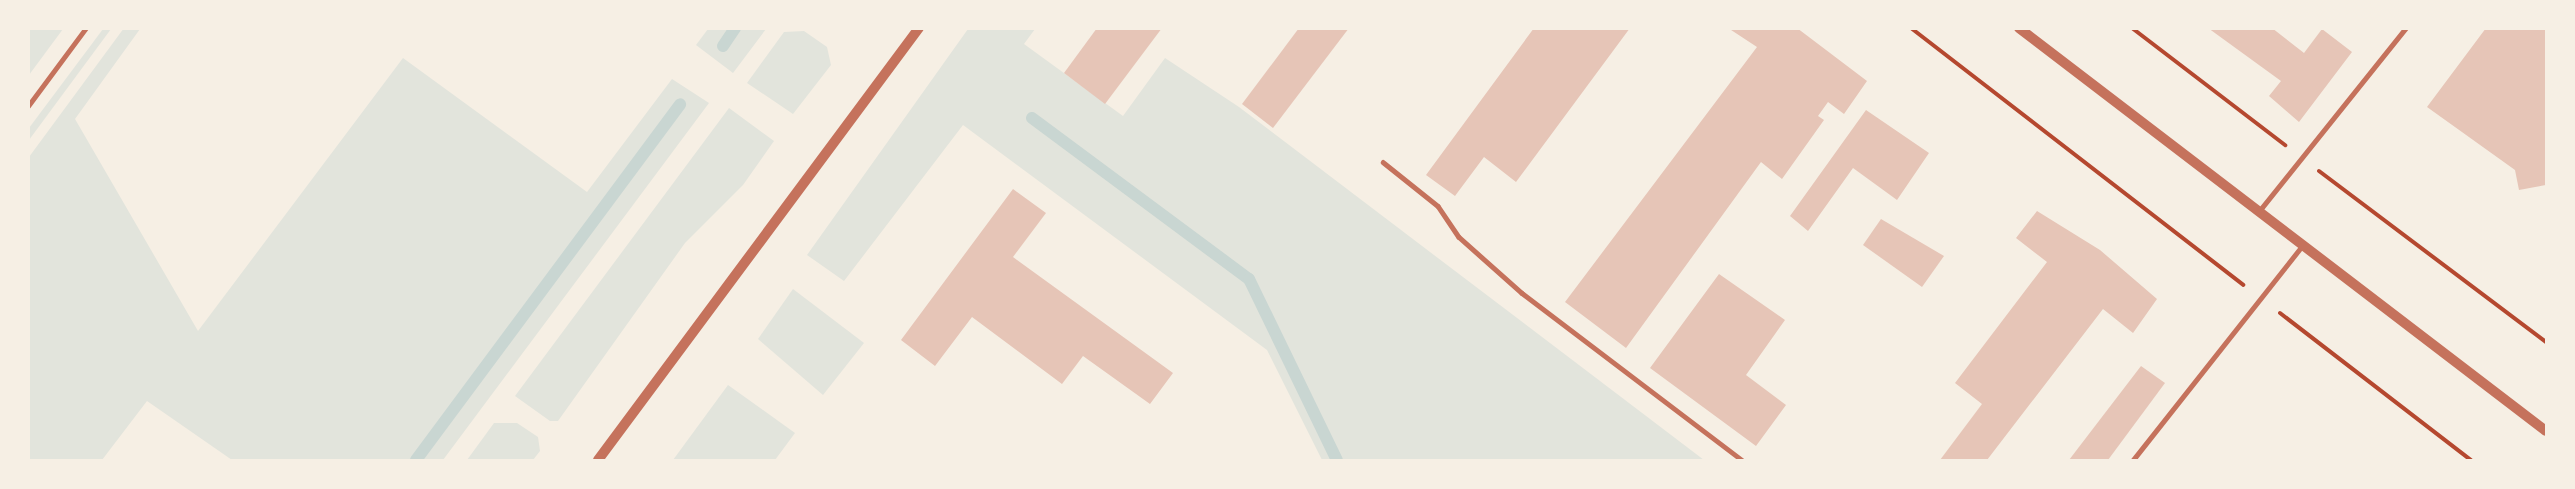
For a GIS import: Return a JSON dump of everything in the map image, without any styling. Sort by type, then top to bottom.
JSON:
[{"type":"street","points":[[598,460],[919,28]]},
{"type":"street","points":[[2019,28],[2547,431]]},
{"type":"lane","points":[[28,106],[86,28]]},
{"type":"lane","points":[[2258,212],[2304,160],[2406,28]]},
{"type":"lane","points":[[1383,162],[1438,206],[1459,237],[1522,293],[1742,460]]},
{"type":"lane","points":[[2133,460],[2302,246]]},
{"type":"path","points":[[1911,28],[2471,460]]},
{"type":"path","points":[[2132,28],[2547,342]]},
{"type":"shaded area","points":[[124,28],[140,29],[75,119],[198,331],[403,58],[587,192],[672,79],[709,103],[443,460],[232,460],[147,401],[102,460],[29,460],[29,157]]},
{"type":"shaded area","points":[[28,29],[63,29],[29,75]]},
{"type":"shaded area","points":[[103,29],[111,29],[29,140],[29,128]]},
{"type":"shaded area","points":[[708,29],[766,29],[733,73],[696,45]]},
{"type":"shaded area","points":[[968,29],[1035,29],[1024,44],[1123,116],[1165,58],[1239,107],[1704,460],[1322,460],[1267,350],[963,125],[844,281],[807,255]]},
{"type":"shaded area","points":[[804,31],[827,47],[831,65],[793,114],[747,83],[784,32]]},
{"type":"shaded area","points":[[729,108],[774,141],[743,185],[685,243],[558,421],[550,421],[515,396]]},
{"type":"shaded area","points":[[793,289],[864,343],[823,395],[758,339]]},
{"type":"shaded area","points":[[728,385],[795,433],[775,460],[673,460]]},
{"type":"shaded area","points":[[494,423],[517,423],[538,437],[540,451],[533,460],[467,460]]},
{"type":"building","points":[[1097,28],[1162,28],[1105,104],[1064,73]]},
{"type":"building","points":[[1299,28],[1349,28],[1273,128],[1242,104]]},
{"type":"building","points":[[1534,28],[1630,28],[1516,182],[1484,157],[1455,196],[1426,175]]},
{"type":"building","points":[[1728,28],[1797,28],[1867,81],[1844,114],[1828,102],[1818,116],[1824,120],[1782,179],[1761,162],[1626,348],[1565,302],[1757,47]]},
{"type":"building","points":[[2208,28],[2272,28],[2304,53],[2322,29],[2352,52],[2299,122],[2269,96],[2281,81]]},
{"type":"building","points":[[2486,28],[2546,28],[2546,185],[2519,190],[2515,170],[2427,107]]},
{"type":"building","points":[[1866,110],[1929,153],[1897,200],[1853,168],[1808,231],[1790,216]]},
{"type":"building","points":[[1013,189],[1046,213],[1013,257],[1173,373],[1150,404],[1083,356],[1062,384],[972,317],[935,366],[901,340]]},
{"type":"building","points":[[2037,211],[2100,250],[2157,299],[2133,333],[2103,309],[1987,460],[1940,460],[1982,404],[1955,383],[2047,262],[2016,238]]},
{"type":"building","points":[[1881,219],[1944,256],[1922,287],[1863,245]]},
{"type":"building","points":[[1719,274],[1785,320],[1746,375],[1786,405],[1756,446],[1650,368]]},
{"type":"building","points":[[2141,366],[2165,383],[2108,460],[2069,460]]},
{"type":"waterway","points":[[723,46],[735,28]]},
{"type":"waterway","points":[[416,460],[680,104]]},
{"type":"waterway","points":[[1032,118],[1249,279],[1337,460]]}]
